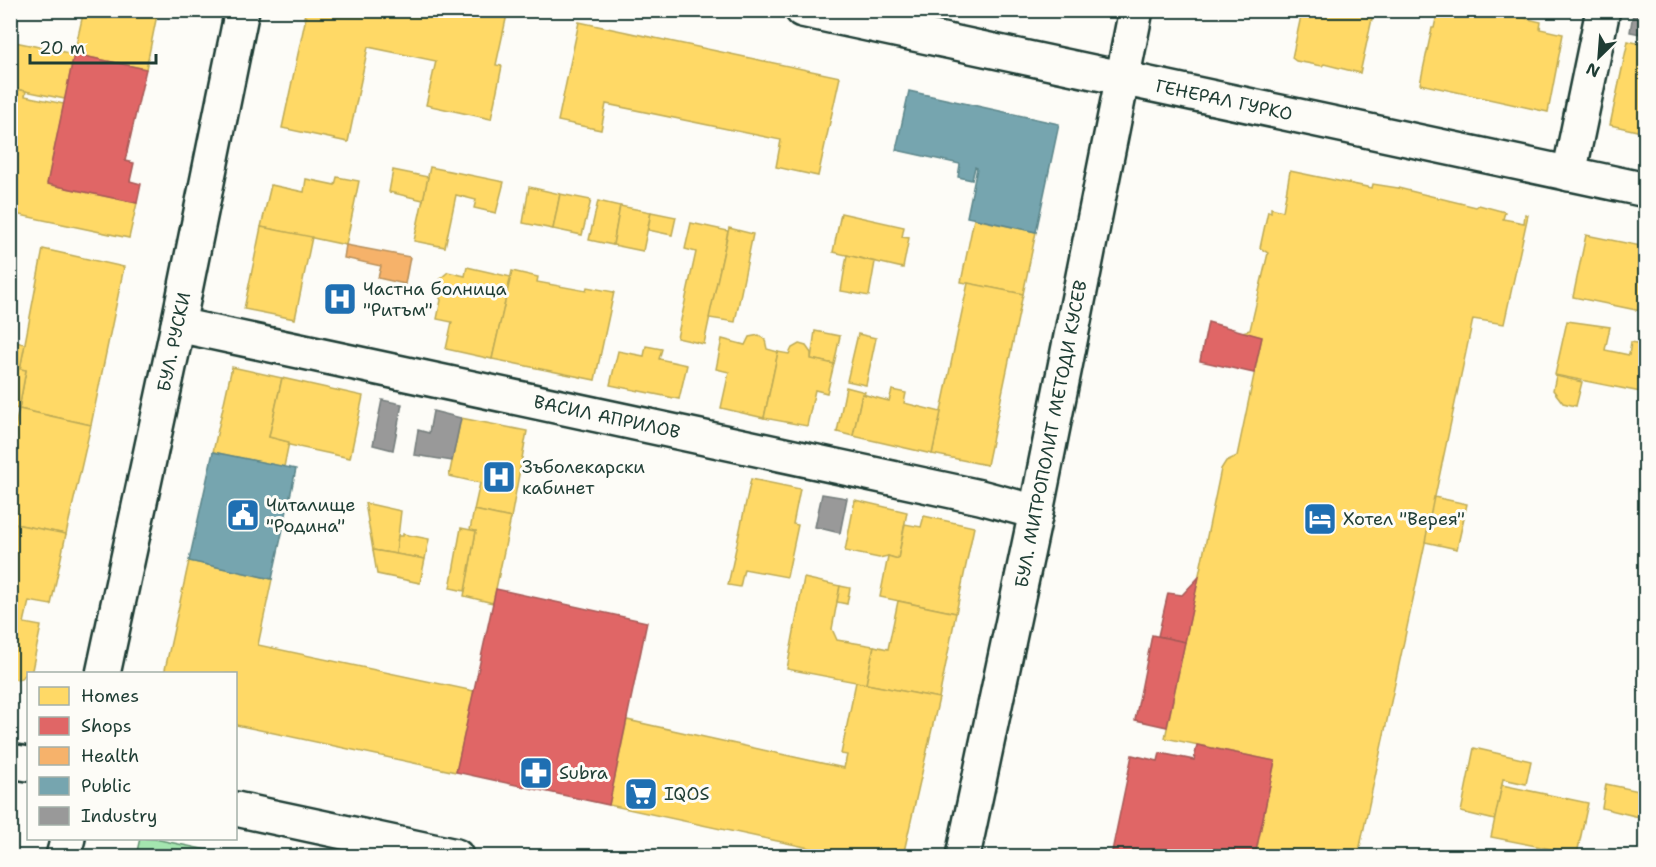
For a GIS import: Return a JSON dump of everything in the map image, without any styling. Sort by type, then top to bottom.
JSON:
[{"type":"street","name":"БУЛ. РУСКИ","points":[[103,672],[178,325],[242,10]]},
{"type":"street","name":"ГЕНЕРАЛ ГУРКО","points":[[802,10],[1646,190]]},
{"type":"street","name":"БУЛ. МИТРОПОЛИТ МЕТОДИ КУСЕВ","points":[[963,856],[1036,512],[1136,10]]},
{"type":"street","points":[[1569,174],[1603,10]]},
{"type":"street","name":"ВАСИЛ АПРИЛОВ","points":[[178,325],[980,497],[1036,512]]},
{"type":"street","points":[[10,761],[27,765]]},
{"type":"street","points":[[237,809],[456,856]]},
{"type":"street","points":[[63,856],[67,840]]},
{"type":"green space","points":[[140,840],[160,840],[235,856],[136,856]]},
{"type":"building: Homes","points":[[84,10],[158,10],[146,69],[74,54]]},
{"type":"building: Homes","points":[[306,10],[508,10],[496,65],[502,66],[491,119],[426,105],[436,61],[368,47],[348,142],[282,128]]},
{"type":"building: Homes","points":[[1304,10],[1374,10],[1360,73],[1324,64],[1322,66],[1296,61],[1292,58]]},
{"type":"building: Homes","points":[[1438,10],[1490,10],[1541,22],[1540,29],[1563,34],[1548,112],[1420,84]]},
{"type":"building: Homes","points":[[579,22],[840,77],[818,176],[776,167],[781,140],[606,104],[601,130],[558,121]]},
{"type":"building: Homes","points":[[10,41],[74,54],[65,99],[10,88]]},
{"type":"building: Homes","points":[[1628,41],[1646,45],[1646,133],[1610,125]]},
{"type":"building: Homes","points":[[10,88],[26,91],[25,96],[64,104],[47,184],[137,203],[129,238],[10,213]]},
{"type":"building: Homes","points":[[430,167],[504,182],[496,213],[474,208],[476,200],[456,195],[445,247],[414,241]]},
{"type":"building: Homes","points":[[393,170],[428,177],[423,200],[389,192]]},
{"type":"building: Homes","name":"Хотел \"Верея\"","points":[[1290,171],[1372,188],[1373,184],[1398,188],[1476,207],[1479,205],[1505,212],[1503,219],[1524,223],[1525,214],[1528,215],[1504,324],[1473,319],[1358,856],[1255,856],[1275,761],[1165,738],[1221,469],[1226,461],[1237,456],[1262,337],[1242,332],[1250,330],[1268,253],[1260,248],[1268,211],[1271,212],[1271,208],[1283,211]]},
{"type":"building: Homes","points":[[337,177],[359,181],[346,245],[261,227],[271,185],[304,192],[306,179],[335,185]]},
{"type":"building: Homes","points":[[529,187],[560,194],[553,229],[523,223]]},
{"type":"building: Homes","points":[[560,194],[591,200],[582,235],[553,229]]},
{"type":"building: Homes","points":[[598,201],[620,206],[613,245],[589,240]]},
{"type":"building: Homes","points":[[620,206],[651,212],[643,251],[613,245]]},
{"type":"building: Homes","points":[[651,212],[676,217],[672,235],[648,230]]},
{"type":"building: Homes","points":[[841,213],[904,227],[902,237],[909,238],[903,268],[833,252]]},
{"type":"building: Homes","points":[[974,219],[1036,232],[1023,294],[961,282]]},
{"type":"building: Homes","points":[[691,223],[728,231],[704,344],[677,338],[696,252],[685,249]]},
{"type":"building: Homes","points":[[261,227],[312,237],[295,319],[244,309]]},
{"type":"building: Homes","points":[[729,228],[753,234],[735,322],[709,318]]},
{"type":"building: Homes","points":[[1586,235],[1646,247],[1642,266],[1646,267],[1646,312],[1573,297]]},
{"type":"building: Homes","points":[[43,249],[124,267],[91,425],[19,409],[26,370],[20,369]]},
{"type":"building: Homes","points":[[847,255],[875,262],[869,296],[841,291]]},
{"type":"building: Homes","points":[[467,267],[511,277],[492,359],[446,349],[452,322],[437,319],[441,300],[437,292],[440,279],[448,272],[465,276]]},
{"type":"building: Homes","points":[[512,271],[538,277],[537,282],[586,291],[587,287],[614,292],[595,380],[492,359]]},
{"type":"building: Homes","points":[[968,283],[1023,294],[987,465],[932,454]]},
{"type":"building: Homes","points":[[1567,321],[1610,327],[1605,350],[1629,355],[1631,342],[1642,344],[1639,357],[1646,358],[1646,393],[1555,375]]},
{"type":"building: Homes","points":[[815,331],[840,336],[834,364],[811,359]]},
{"type":"building: Homes","points":[[858,334],[876,338],[866,385],[847,381]]},
{"type":"building: Homes","points":[[759,335],[765,340],[767,349],[778,352],[764,418],[721,408],[729,372],[716,369],[722,339],[745,345],[749,337]]},
{"type":"building: Homes","points":[[10,341],[25,344],[20,369],[26,370],[19,409],[10,407]]},
{"type":"building: Homes","points":[[799,344],[806,346],[811,353],[811,359],[834,364],[827,393],[815,390],[807,426],[764,418],[778,352],[789,354],[792,348]]},
{"type":"building: Homes","points":[[646,346],[662,349],[659,359],[687,365],[679,399],[610,385],[618,351],[644,356]]},
{"type":"building: Homes","points":[[232,367],[282,378],[269,437],[289,442],[284,467],[213,452]]},
{"type":"building: Homes","points":[[1556,376],[1582,382],[1576,406],[1563,403],[1553,390]]},
{"type":"building: Homes","points":[[282,378],[363,396],[350,458],[289,445],[289,442],[269,437]]},
{"type":"building: Homes","points":[[846,387],[865,392],[864,395],[862,394],[853,436],[837,432]]},
{"type":"building: Homes","points":[[892,390],[906,393],[904,403],[941,412],[932,454],[853,436],[862,394],[889,401]]},
{"type":"building: Homes","points":[[19,409],[91,425],[66,534],[10,523],[10,448]]},
{"type":"building: Homes","points":[[461,418],[527,431],[511,518],[474,510],[480,483],[449,476]]},
{"type":"building: Homes","points":[[751,479],[800,489],[793,524],[798,525],[787,577],[744,569],[740,587],[728,585]]},
{"type":"building: Homes","points":[[1434,497],[1467,504],[1457,549],[1425,542]]},
{"type":"building: Homes","points":[[855,500],[907,512],[898,559],[888,556],[879,558],[845,551]]},
{"type":"building: Homes","points":[[365,503],[401,511],[396,554],[373,550]]},
{"type":"building: Homes","points":[[474,510],[511,518],[493,603],[464,596],[476,531],[470,530]]},
{"type":"building: Homes","points":[[924,516],[974,527],[956,613],[880,597],[888,556],[898,559],[905,524],[921,527]]},
{"type":"building: Homes","points":[[10,523],[66,534],[51,605],[29,601],[24,623],[41,626],[32,670],[18,680],[10,678]]},
{"type":"building: Homes","points":[[461,528],[476,531],[465,591],[450,588]]},
{"type":"building: Homes","points":[[403,534],[429,539],[425,559],[396,554],[398,536],[403,536]]},
{"type":"building: Homes","points":[[373,550],[425,559],[420,583],[377,574]]},
{"type":"building: Homes","points":[[189,561],[272,579],[258,645],[474,691],[456,772],[237,725],[237,672],[164,672]]},
{"type":"building: Homes","points":[[804,578],[840,586],[832,629],[837,640],[874,646],[866,684],[787,669]]},
{"type":"building: Homes","points":[[840,586],[850,588],[847,604],[837,602]]},
{"type":"building: Homes","points":[[898,601],[956,613],[939,698],[866,684],[874,646],[888,649]]},
{"type":"building: Homes","points":[[856,682],[939,698],[903,856],[847,856],[609,805],[627,720],[844,768],[847,755],[841,754]]},
{"type":"building: Homes","points":[[1474,748],[1531,761],[1526,784],[1503,779],[1495,820],[1461,812]]},
{"type":"building: Homes","points":[[1646,757],[1646,793],[1640,784]]},
{"type":"building: Homes","points":[[1606,784],[1644,792],[1639,817],[1602,808]]},
{"type":"building: Homes","points":[[1502,785],[1588,803],[1577,854],[1491,837]]},
{"type":"building: Shops","points":[[74,54],[146,69],[125,161],[134,163],[130,181],[141,184],[137,203],[47,184]]},
{"type":"building: Shops","points":[[1208,322],[1262,337],[1254,373],[1200,361]]},
{"type":"building: Shops","points":[[1199,577],[1185,642],[1158,636],[1168,593],[1182,595]]},
{"type":"building: Shops","points":[[496,589],[647,622],[609,805],[456,772]]},
{"type":"building: Shops","points":[[1152,635],[1185,642],[1167,727],[1135,720]]},
{"type":"building: Shops","points":[[1197,745],[1275,761],[1255,856],[1111,856],[1132,755],[1158,761],[1160,753],[1194,760]]},
{"type":"building: Health","points":[[346,245],[410,257],[405,284],[378,278],[381,266],[344,258]]},
{"type":"building: Public","points":[[909,91],[1059,124],[1036,232],[967,217],[977,168],[975,167],[972,180],[958,177],[960,164],[896,150]]},
{"type":"building: Public","name":"Читалище \"Родина\"","points":[[213,452],[296,469],[272,579],[189,561]]},
{"type":"building: Industry","points":[[1633,14],[1646,17],[1646,35],[1630,32]]},
{"type":"building: Industry","points":[[382,400],[402,404],[393,450],[373,445]]},
{"type":"building: Industry","points":[[433,411],[461,418],[452,461],[414,455],[418,430],[429,433]]},
{"type":"building: Industry","points":[[822,494],[847,498],[840,533],[815,527]]},
{"type":"place","name":"Частна болница \"Ритъм\"","points":[[340,299]]},
{"type":"place","name":"Зъболекарски кабинет","points":[[499,477]]},
{"type":"place","name":"Читалище \"Родина\"","points":[[243,515]]},
{"type":"place","name":"Хотел \"Верея\"","points":[[1320,519]]},
{"type":"place","name":"Subra","points":[[536,773]]},
{"type":"place","name":"IQOS","points":[[641,794]]}]
